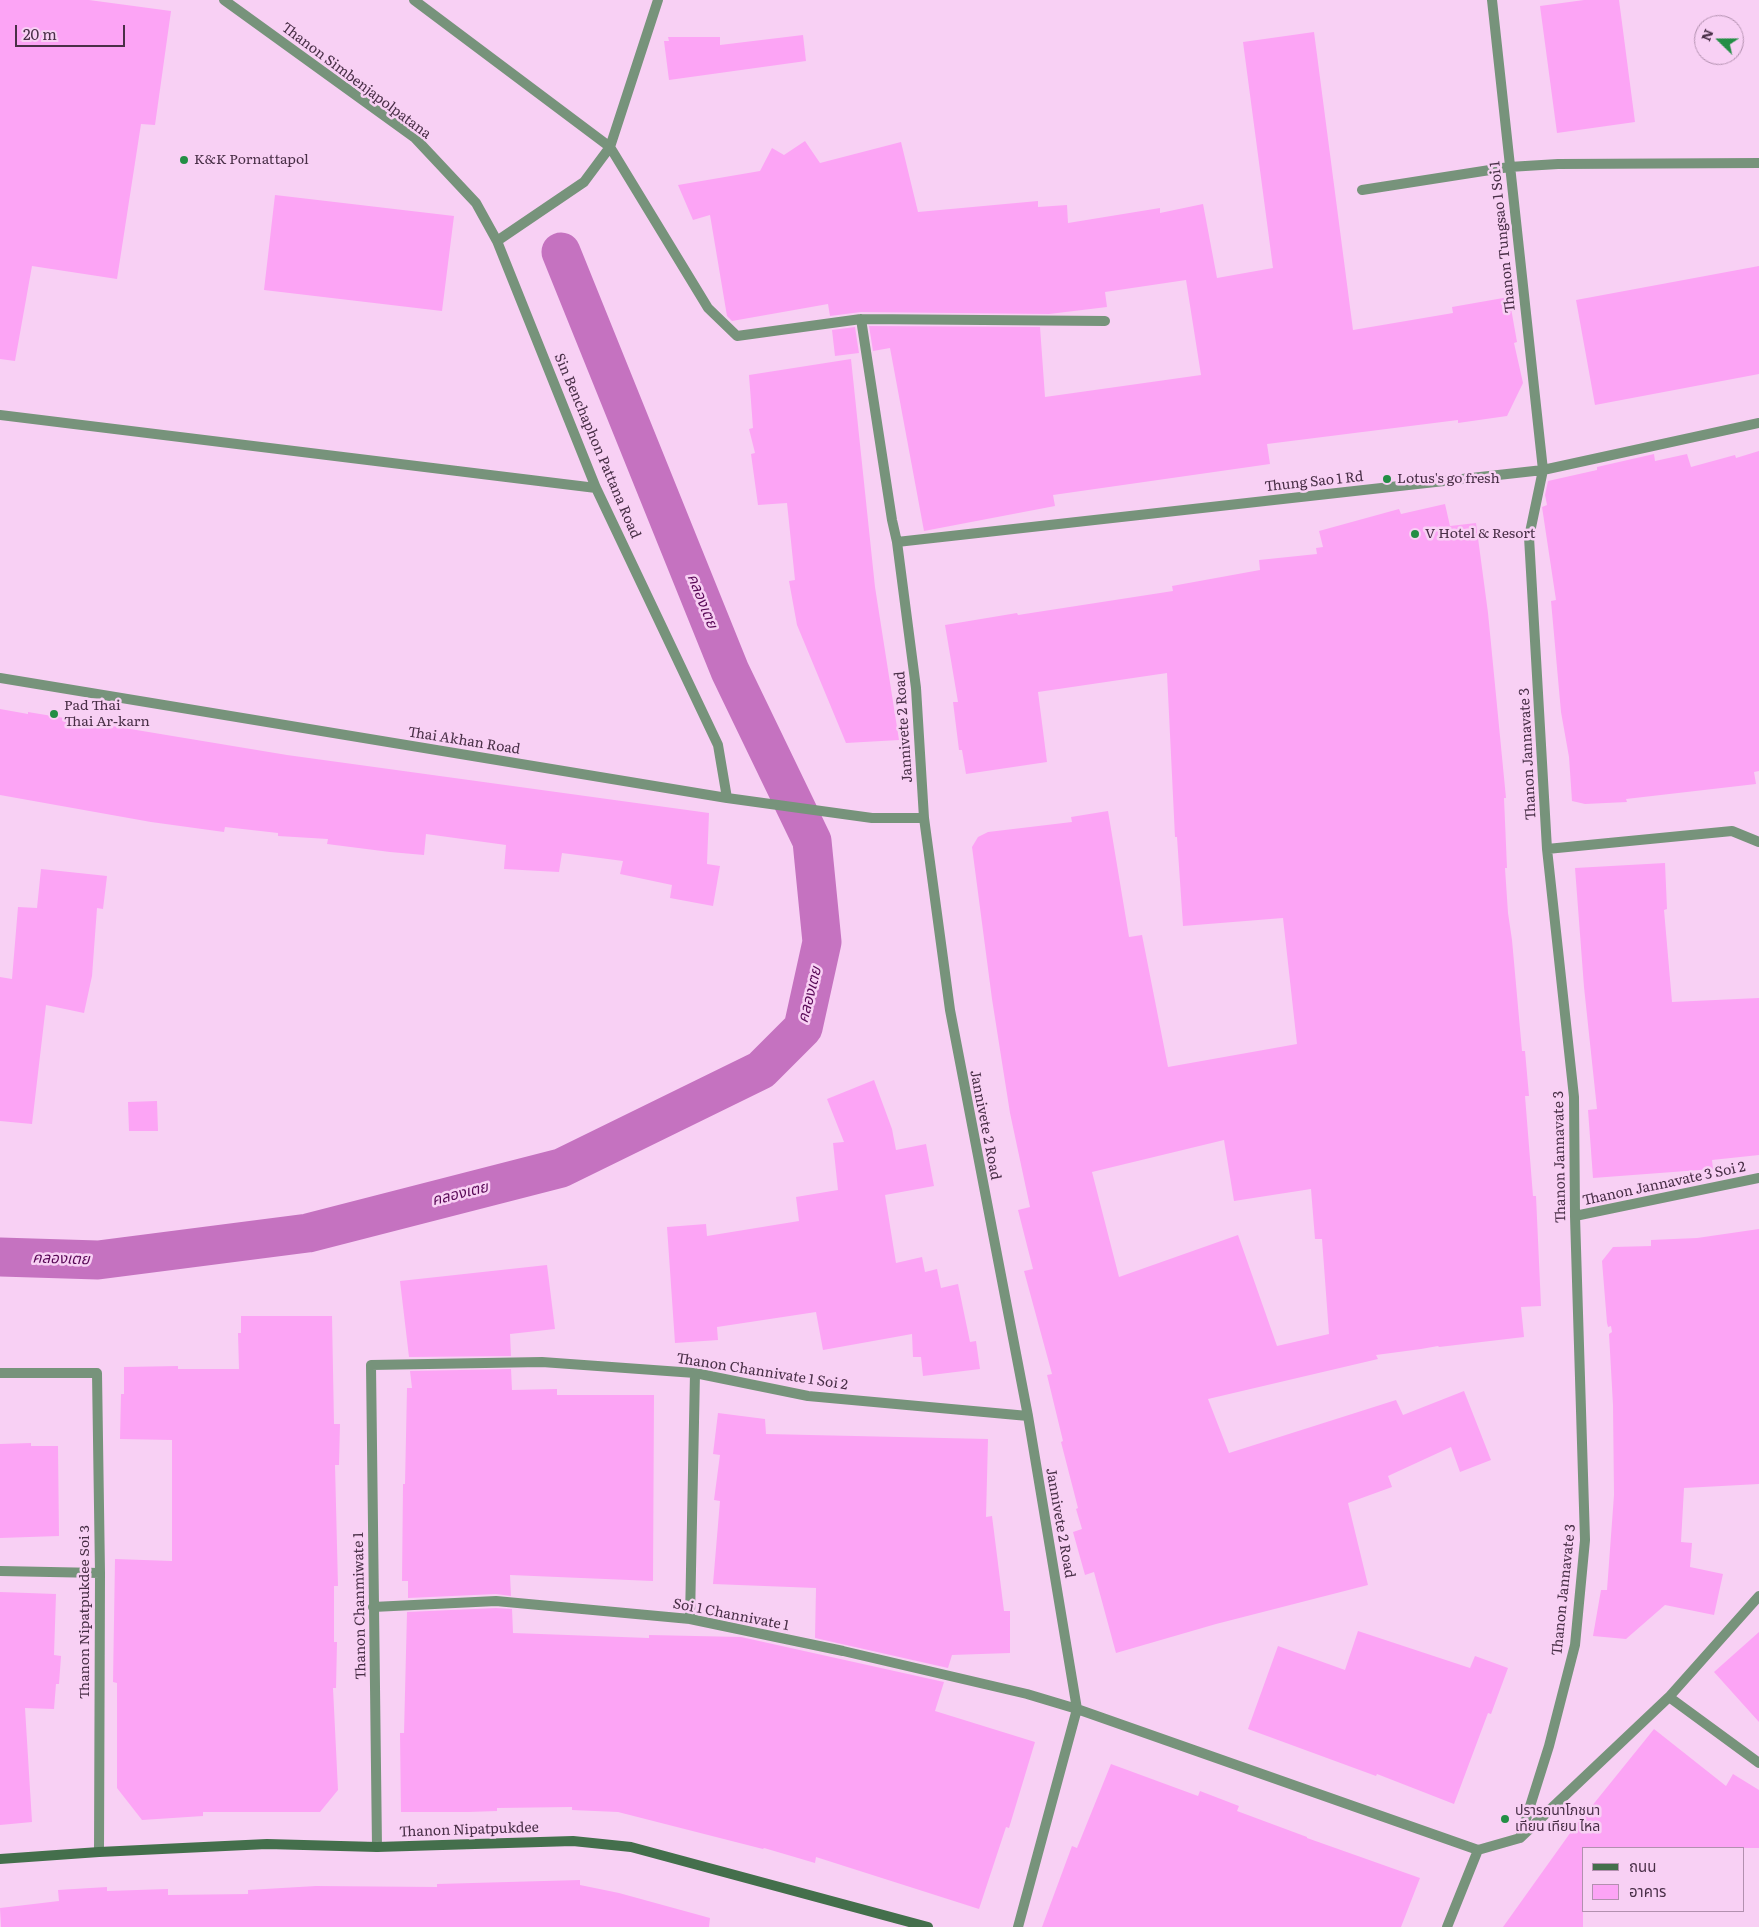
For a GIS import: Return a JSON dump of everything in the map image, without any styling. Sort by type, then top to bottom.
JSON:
[{"type":"street","name":"Thanon Simbenjapolpatana","points":[[224,0],[415,138],[476,203],[497,241]]},
{"type":"street","points":[[414,0],[610,148],[708,308],[737,336],[861,319],[1105,321]]},
{"type":"street","points":[[497,241],[584,182],[610,148],[658,0]]},
{"type":"street","name":"Thanon Tungsao 1 Soi 1","points":[[1492,0],[1543,470]]},
{"type":"street","points":[[1362,190],[1509,167],[1558,164],[1759,163]]},
{"type":"street","name":"Sin Benchaphon Pattana Road","points":[[497,241],[596,488],[718,745],[727,798]]},
{"type":"street","name":"Jannivete 2 Road","points":[[861,319],[892,520],[898,542],[916,688],[924,818],[950,1010],[1028,1416],[1077,1709],[1018,1927]]},
{"type":"street","points":[[0,415],[596,488]]},
{"type":"street","name":"Thung Sao 1 Rd","points":[[898,542],[1543,470],[1759,423]]},
{"type":"street","name":"Thanon Jannavate 3","points":[[1520,1838],[1549,1746],[1575,1644],[1585,1540],[1575,1216],[1574,1097],[1547,849],[1529,537],[1543,470]]},
{"type":"street","name":"Thai Akhan Road","points":[[0,678],[753,802],[872,818],[924,818]]},
{"type":"street","points":[[1547,849],[1732,831],[1759,842]]},
{"type":"street","name":"Thanon Jannavate 3 Soi 2","points":[[1575,1216],[1759,1178]]},
{"type":"street","name":"Thanon Channivate 1 Soi 2","points":[[371,1365],[542,1362],[695,1372],[808,1396],[1028,1416]]},
{"type":"street","name":"Thanon Chanmiwate 1","points":[[371,1365],[377,1847]]},
{"type":"street","points":[[690,1620],[695,1372]]},
{"type":"street","name":"Thanon Nipatpukdee Soi 3","points":[[0,1373],[97,1373],[100,1573],[99,1852]]},
{"type":"street","points":[[0,1571],[100,1573]]},
{"type":"street","points":[[1446,1927],[1478,1850],[1520,1838],[1669,1698],[1759,1596]]},
{"type":"street","name":"Soi 1 Channivate 1","points":[[373,1607],[496,1601],[690,1620],[872,1658],[1027,1694],[1077,1709],[1478,1850]]},
{"type":"street","points":[[1669,1698],[1759,1763]]},
{"type":"street","name":"Thanon Nipatpukdee","points":[[0,1859],[267,1844],[377,1847],[573,1841],[631,1847],[928,1927]]},
{"type":"building","points":[[0,0],[89,0],[171,11],[155,125],[141,124],[117,279],[32,266],[15,361],[0,359]]},
{"type":"building","points":[[1584,0],[1619,0],[1635,122],[1557,133],[1540,6]]},
{"type":"building","points":[[1314,32],[1353,330],[1453,313],[1452,307],[1509,297],[1517,342],[1514,343],[1523,383],[1507,416],[1458,423],[1458,420],[1267,444],[1270,464],[1053,495],[1055,506],[924,531],[890,348],[873,351],[869,326],[1040,327],[1045,397],[1201,375],[1186,280],[1105,292],[1107,307],[1049,314],[861,312],[830,316],[828,304],[732,321],[727,316],[710,215],[693,220],[678,185],[760,171],[772,148],[784,155],[805,141],[820,163],[901,142],[918,212],[1038,201],[1038,207],[1067,205],[1068,223],[1160,208],[1160,213],[1203,204],[1217,278],[1273,268],[1243,42]]},
{"type":"building","points":[[803,35],[806,61],[669,80],[664,41],[669,41],[668,37],[720,37],[720,45]]},
{"type":"building","points":[[275,195],[454,216],[442,311],[264,290]]},
{"type":"building","points":[[1759,266],[1759,374],[1595,405],[1576,300]]},
{"type":"building","points":[[855,327],[859,353],[835,356],[832,330]]},
{"type":"building","points":[[851,359],[875,587],[899,740],[846,743],[797,625],[789,581],[795,580],[787,503],[758,505],[751,454],[755,453],[749,429],[753,428],[749,375]]},
{"type":"building","points":[[1759,451],[1759,771],[1754,772],[1756,784],[1626,799],[1627,802],[1585,804],[1572,801],[1569,757],[1561,712],[1551,601],[1556,600],[1542,507],[1547,505],[1545,495],[1548,481],[1654,454],[1655,461],[1687,454],[1691,467],[1735,455],[1736,458]]},
{"type":"building","points":[[1445,504],[1450,526],[1476,523],[1488,613],[1506,798],[1504,798],[1507,868],[1505,868],[1508,913],[1522,1051],[1525,1051],[1529,1096],[1525,1096],[1533,1196],[1536,1196],[1541,1306],[1521,1307],[1524,1337],[1376,1355],[1378,1359],[1208,1399],[1229,1453],[1396,1400],[1403,1415],[1464,1391],[1491,1460],[1460,1472],[1451,1447],[1388,1476],[1392,1487],[1348,1503],[1368,1585],[1216,1624],[1116,1653],[1094,1572],[1085,1575],[1073,1532],[1082,1529],[1047,1375],[1052,1374],[1024,1271],[1033,1269],[1018,1210],[1030,1207],[1010,1113],[992,999],[972,847],[978,837],[988,832],[1072,822],[1071,817],[1108,811],[1129,937],[1142,935],[1168,1067],[1297,1044],[1283,918],[1183,926],[1177,837],[1175,837],[1167,673],[1038,692],[1047,762],[966,774],[962,750],[959,750],[953,702],[958,702],[945,625],[1173,591],[1172,586],[1260,570],[1259,560],[1317,554],[1316,548],[1323,547],[1319,531],[1399,509],[1401,514]],"holes":[[[1224,1140],[1234,1201],[1311,1189],[1315,1239],[1322,1239],[1329,1334],[1277,1346],[1238,1235],[1119,1277],[1092,1172]]]},
{"type":"building","points":[[0,709],[287,755],[709,813],[707,864],[720,866],[713,906],[670,898],[672,885],[620,874],[623,861],[562,853],[559,872],[504,869],[506,845],[426,834],[424,855],[390,852],[327,844],[328,839],[278,836],[278,833],[225,827],[224,832],[151,822],[0,795]]},
{"type":"building","points":[[1665,863],[1667,909],[1664,910],[1672,1002],[1759,998],[1759,1155],[1712,1160],[1713,1169],[1593,1178],[1588,1110],[1597,1109],[1584,987],[1575,868]]},
{"type":"building","points":[[41,869],[107,876],[103,909],[97,908],[92,976],[84,1013],[46,1005],[32,1124],[0,1121],[0,977],[12,979],[18,907],[37,908]]},
{"type":"building","points":[[874,1080],[892,1129],[896,1150],[926,1144],[934,1186],[885,1195],[896,1263],[922,1257],[925,1272],[937,1269],[941,1288],[958,1284],[970,1342],[976,1341],[980,1369],[923,1376],[921,1357],[913,1357],[912,1334],[823,1350],[816,1312],[717,1327],[718,1340],[675,1343],[667,1227],[706,1224],[707,1236],[799,1221],[796,1197],[838,1190],[833,1143],[844,1142],[827,1099]]},
{"type":"building","points":[[157,1101],[158,1131],[129,1131],[128,1102]]},
{"type":"building","points":[[1759,1229],[1759,1484],[1684,1488],[1681,1542],[1692,1543],[1690,1567],[1723,1574],[1714,1615],[1665,1605],[1626,1639],[1593,1636],[1601,1590],[1607,1590],[1614,1495],[1613,1405],[1609,1334],[1612,1332],[1611,1326],[1608,1327],[1607,1323],[1602,1261],[1613,1247],[1651,1246],[1651,1240],[1697,1238]]},
{"type":"building","points":[[547,1265],[555,1329],[510,1334],[511,1356],[409,1357],[400,1281]]},
{"type":"building","points":[[241,1316],[332,1316],[334,1424],[340,1424],[339,1465],[335,1465],[338,1586],[334,1586],[334,1642],[337,1642],[336,1688],[333,1688],[338,1790],[320,1812],[203,1812],[203,1816],[142,1820],[117,1788],[117,1683],[113,1682],[115,1559],[172,1561],[172,1440],[120,1439],[124,1367],[178,1366],[178,1369],[239,1369],[238,1333],[241,1333]]},
{"type":"building","points":[[511,1369],[512,1390],[557,1389],[557,1395],[654,1395],[653,1581],[510,1575],[511,1596],[496,1594],[408,1598],[408,1581],[402,1581],[403,1484],[405,1484],[407,1388],[412,1388],[410,1371]]},
{"type":"building","points":[[718,1413],[765,1419],[766,1434],[988,1439],[986,1517],[992,1516],[1004,1611],[1010,1611],[1010,1653],[952,1655],[948,1668],[815,1638],[816,1588],[713,1584],[720,1501],[714,1500],[720,1455],[713,1454]]},
{"type":"building","points":[[31,1443],[31,1446],[58,1446],[59,1536],[0,1538],[0,1444]]},
{"type":"building","points":[[0,1592],[56,1594],[54,1655],[61,1656],[59,1684],[56,1684],[54,1709],[25,1708],[32,1822],[0,1825]]},
{"type":"building","points":[[512,1609],[513,1633],[649,1638],[649,1635],[741,1637],[944,1682],[935,1711],[1035,1742],[1009,1828],[1006,1827],[979,1909],[816,1857],[815,1863],[764,1848],[618,1812],[572,1810],[572,1807],[497,1808],[497,1811],[469,1812],[401,1812],[400,1733],[404,1733],[407,1612]]},
{"type":"building","points":[[1358,1631],[1470,1668],[1475,1656],[1508,1668],[1491,1714],[1488,1713],[1454,1804],[1377,1774],[1376,1776],[1248,1729],[1278,1646],[1345,1670]]},
{"type":"building","points":[[1759,1632],[1759,1722],[1714,1672]]},
{"type":"building","points":[[1654,1729],[1726,1786],[1733,1774],[1759,1790],[1759,1848],[1582,1847],[1583,1927],[1503,1927],[1583,1815],[1583,1817]]},
{"type":"building","points":[[1111,1764],[1198,1796],[1200,1791],[1239,1806],[1237,1811],[1420,1878],[1401,1927],[1042,1927],[1072,1846],[1077,1848]]},
{"type":"building","points":[[580,1880],[580,1885],[619,1893],[710,1918],[709,1927],[1,1927],[0,1908],[59,1901],[58,1890],[107,1887],[107,1891],[168,1889],[168,1895],[248,1894],[248,1890],[316,1886],[437,1887],[437,1884]]},
{"type":"waterway","name":"คลองเตย","points":[[0,1257],[98,1260],[308,1233],[561,1168],[761,1070],[803,1028],[822,942],[812,841],[730,671],[561,252]]},
{"type":"place","name":"K&K Pornattapol","points":[[184,160]]},
{"type":"place","name":"Lotus's go fresh","points":[[1387,479]]},
{"type":"place","name":"V Hotel & Resort","points":[[1415,534]]},
{"type":"place","name":"Pad Thai Thai Ar-karn","points":[[54,714]]},
{"type":"place","name":"ปรารถนาโภชนา เทียน เทียน ไหล","points":[[1505,1819]]}]
